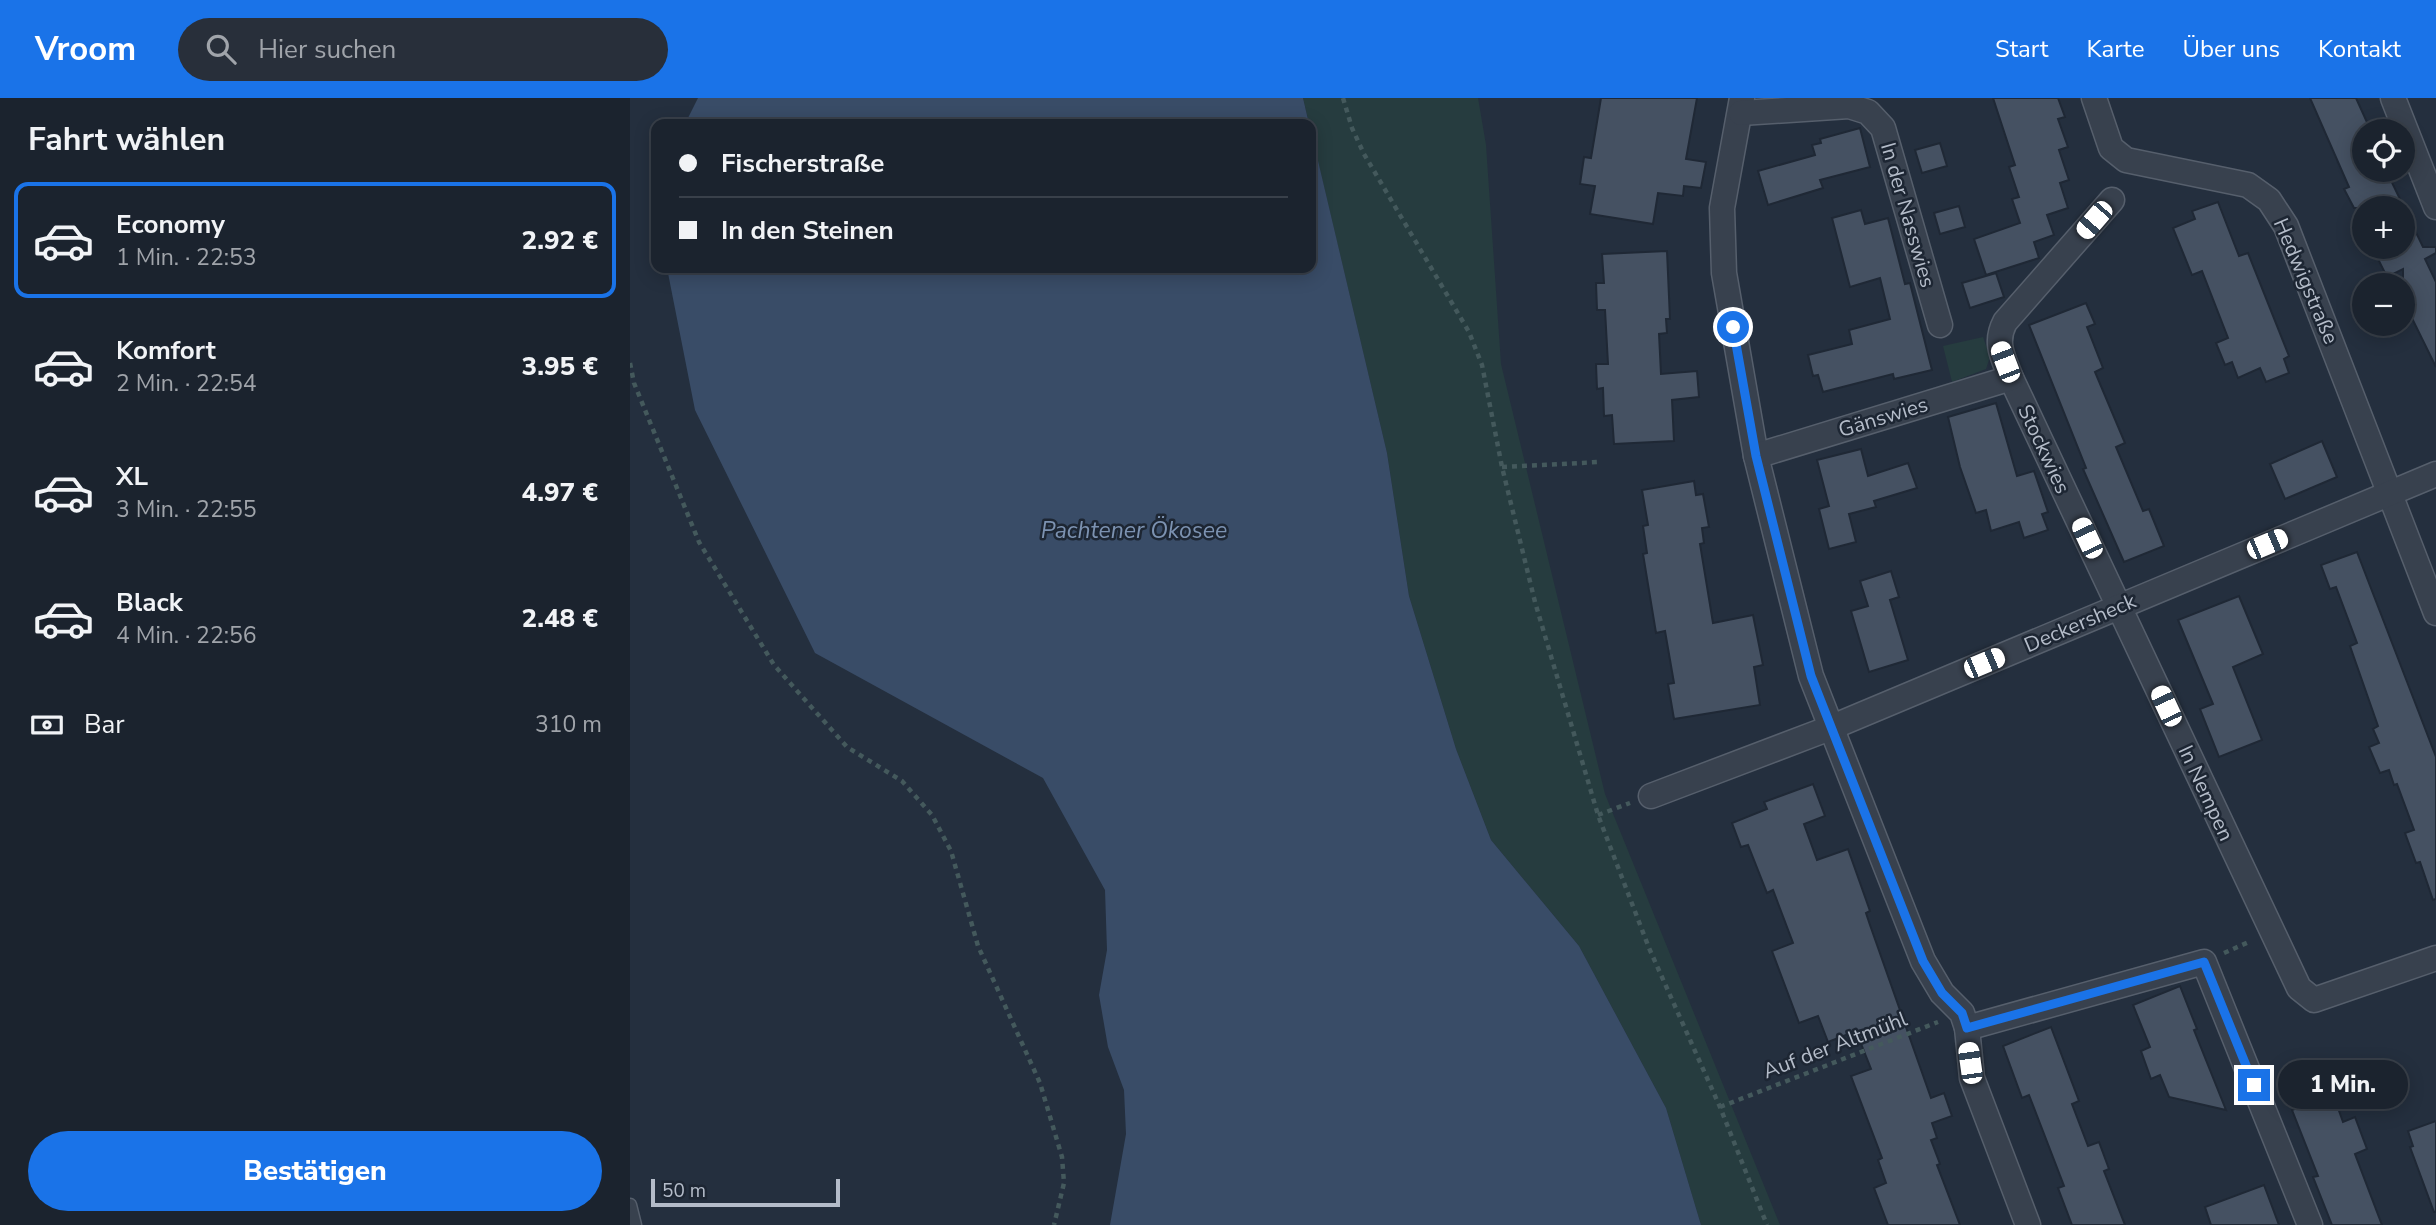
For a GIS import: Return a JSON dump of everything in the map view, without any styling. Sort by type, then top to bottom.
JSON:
[{"type":"street","name":"Hedwigstraße","points":[[2094,98],[2111,148],[2126,160],[2248,185],[2269,200],[2286,226],[2436,613]]},
{"type":"street","points":[[2393,98],[2436,207]]},
{"type":"street","points":[[1741,106],[1722,208],[1724,273],[1756,456],[1787,589],[1811,676],[1830,728],[1923,961],[1942,993],[1964,1020],[1972,1077],[2028,1225]]},
{"type":"street","name":"In der Nasswies","points":[[1741,106],[1849,106],[1868,112],[1883,128],[1940,325]]},
{"type":"street","name":"Stockwies","points":[[2112,200],[2005,322],[1998,335],[1998,345],[2011,379],[2119,606]]},
{"type":"street","name":"Gänswies","points":[[1756,456],[2011,379]]},
{"type":"street","name":"Deckersheck","points":[[1645,798],[1830,728],[2436,474]]},
{"type":"street","name":"In Nempen","points":[[2119,606],[2299,988],[2314,1000],[2436,958]]},
{"type":"street","points":[[1964,1020],[2204,962],[2310,1225]]},
{"type":"lane","points":[[630,1205],[635,1225]]},
{"type":"path","points":[[1343,98],[1352,128],[1364,154],[1469,332],[1482,365],[1502,467],[1535,602],[1598,815],[1649,948],[1720,1107],[1766,1225]]},
{"type":"path","points":[[630,363],[634,383],[699,542],[774,665],[847,747],[902,781],[932,815],[951,851],[978,946],[1040,1083],[1062,1157],[1064,1183],[1054,1225]]},
{"type":"path","points":[[1502,467],[1599,463]]},
{"type":"path","points":[[1598,815],[1645,798]]},
{"type":"path","points":[[2204,962],[2274,936]]},
{"type":"path","name":"Auf der Altmühl","points":[[1720,1107],[1964,1020]]},
{"type":"green space","points":[[1303,98],[1478,98],[1486,145],[1501,364],[1605,794],[1780,1225],[1701,1225],[1666,1108],[1579,946],[1491,840],[1456,749],[1409,596],[1387,453],[1316,153],[1316,119],[1308,119]]},
{"type":"green space","points":[[1983,337],[1990,357],[1986,369],[1952,382],[1943,346]]},
{"type":"water","points":[[698,98],[1303,98],[1308,119],[688,119]]},
{"type":"water","name":"Pachtener Ökosee","points":[[1316,152],[1387,453],[1409,596],[1456,749],[1491,840],[1579,946],[1666,1108],[1701,1225],[1110,1225],[1126,1134],[1124,1090],[1108,1047],[1099,995],[1107,950],[1105,890],[1043,778],[815,653],[695,410],[668,273],[1316,273]]},
{"type":"building","points":[[1601,98],[1697,98],[1686,159],[1706,162],[1701,188],[1684,186],[1683,196],[1658,193],[1653,224],[1590,214],[1595,186],[1580,184],[1584,157],[1591,158]]},
{"type":"building","points":[[1993,98],[2058,98],[2065,117],[2058,119],[2068,147],[2059,150],[2069,180],[2060,183],[2068,208],[2047,215],[2054,235],[2034,242],[2039,258],[1986,275],[1974,239],[2020,223],[2012,199],[2019,197],[2009,167],[2015,165]]},
{"type":"building","points":[[2310,98],[2356,98],[2366,119],[2352,119],[2352,182],[2392,182],[2398,196],[2352,196],[2352,204],[2344,189],[2349,187]]},
{"type":"building","points":[[1860,128],[1870,167],[1820,180],[1823,188],[1768,205],[1758,171],[1815,155],[1812,145],[1821,143],[1820,139]]},
{"type":"building","points":[[1940,143],[1947,166],[1922,173],[1915,150]]},
{"type":"building","points":[[2218,202],[2239,256],[2248,253],[2289,356],[2284,359],[2289,373],[2266,382],[2260,368],[2238,378],[2232,362],[2225,365],[2216,343],[2228,338],[2202,271],[2192,275],[2173,228],[2195,219],[2192,211]]},
{"type":"building","points":[[1959,206],[1965,227],[1940,234],[1934,213]]},
{"type":"building","points":[[1861,210],[1865,224],[1888,218],[1905,284],[1910,283],[1932,370],[1894,379],[1893,374],[1823,392],[1818,375],[1813,376],[1808,355],[1852,344],[1849,330],[1890,319],[1880,278],[1850,287],[1832,218]]},
{"type":"building","points":[[2415,230],[2423,247],[2436,247],[2436,253],[2425,259],[2436,282],[2436,367],[2415,324],[2415,273],[2403,273],[2403,269],[2395,273],[2385,273],[2378,259],[2415,259]]},
{"type":"building","points":[[1667,251],[1670,319],[1666,319],[1667,333],[1659,334],[1661,374],[1697,371],[1699,397],[1672,400],[1674,441],[1614,444],[1612,415],[1604,416],[1603,388],[1597,389],[1596,364],[1608,364],[1605,310],[1597,310],[1596,283],[1604,283],[1602,254]]},
{"type":"building","points":[[1996,273],[2004,297],[1970,308],[1962,283]]},
{"type":"building","points":[[2086,303],[2095,324],[2087,327],[2103,368],[2095,372],[2125,443],[2116,447],[2143,511],[2149,509],[2164,546],[2124,562],[2083,469],[2086,468],[2029,325]]},
{"type":"building","points":[[1996,403],[2017,476],[2034,471],[2048,512],[2042,514],[2048,530],[2024,538],[2019,522],[1991,531],[1986,510],[1976,513],[1960,467],[1948,417]]},
{"type":"building","points":[[2322,441],[2337,477],[2285,499],[2270,464]]},
{"type":"building","points":[[1861,449],[1868,476],[1908,463],[1917,488],[1874,501],[1876,507],[1849,514],[1856,542],[1829,549],[1819,509],[1829,506],[1817,460]]},
{"type":"building","points":[[1694,481],[1696,495],[1703,494],[1709,527],[1702,528],[1704,543],[1700,544],[1713,623],[1753,615],[1763,665],[1754,667],[1760,705],[1674,719],[1668,684],[1674,683],[1665,631],[1656,633],[1643,554],[1647,553],[1643,526],[1648,525],[1642,490]]},
{"type":"building","points":[[2357,552],[2436,757],[2436,899],[2433,900],[2420,862],[2416,863],[2405,833],[2414,830],[2397,784],[2394,785],[2389,770],[2380,773],[2369,747],[2379,743],[2373,729],[2378,726],[2350,646],[2357,643],[2336,587],[2330,589],[2321,565]]},
{"type":"building","points":[[1891,571],[1899,597],[1890,600],[1908,660],[1869,672],[1851,611],[1868,606],[1860,581]]},
{"type":"building","points":[[2239,596],[2263,654],[2233,667],[2262,740],[2219,757],[2200,709],[2213,704],[2178,620]]},
{"type":"building","points":[[1813,784],[1825,816],[1804,824],[1817,860],[1848,849],[1870,911],[1866,913],[1870,925],[1931,1098],[1944,1093],[1952,1116],[1932,1123],[1937,1138],[1931,1140],[1940,1164],[1937,1165],[1960,1225],[1888,1225],[1874,1188],[1886,1183],[1878,1160],[1882,1158],[1851,1076],[1871,1069],[1856,1031],[1828,1042],[1818,1016],[1799,1023],[1772,951],[1793,943],[1773,890],[1767,893],[1748,845],[1741,847],[1732,823],[1767,809],[1764,802]]},
{"type":"building","points":[[2180,986],[2197,1029],[2194,1030],[2226,1110],[2169,1097],[2160,1075],[2151,1079],[2141,1051],[2150,1047],[2133,1005]]},
{"type":"building","points":[[2051,1027],[2079,1101],[2072,1104],[2088,1146],[2099,1142],[2109,1169],[2104,1171],[2125,1225],[2072,1225],[2058,1188],[2064,1186],[2029,1095],[2022,1098],[2003,1046]]},
{"type":"building","points":[[2333,1094],[2343,1122],[2355,1117],[2367,1149],[2355,1154],[2382,1225],[2332,1225],[2313,1177],[2318,1176],[2292,1110]]},
{"type":"building","points":[[2436,1121],[2434,1212],[2410,1147],[2413,1146],[2408,1131]]},
{"type":"building","points":[[2264,1185],[2279,1225],[2211,1225],[2205,1207]]},
{"type":"route","points":[[1733,327],[1756,456],[1787,589],[1811,676],[1923,961],[1942,993],[1962,1013],[1967,1028],[2204,962],[2254,1085]]}]
